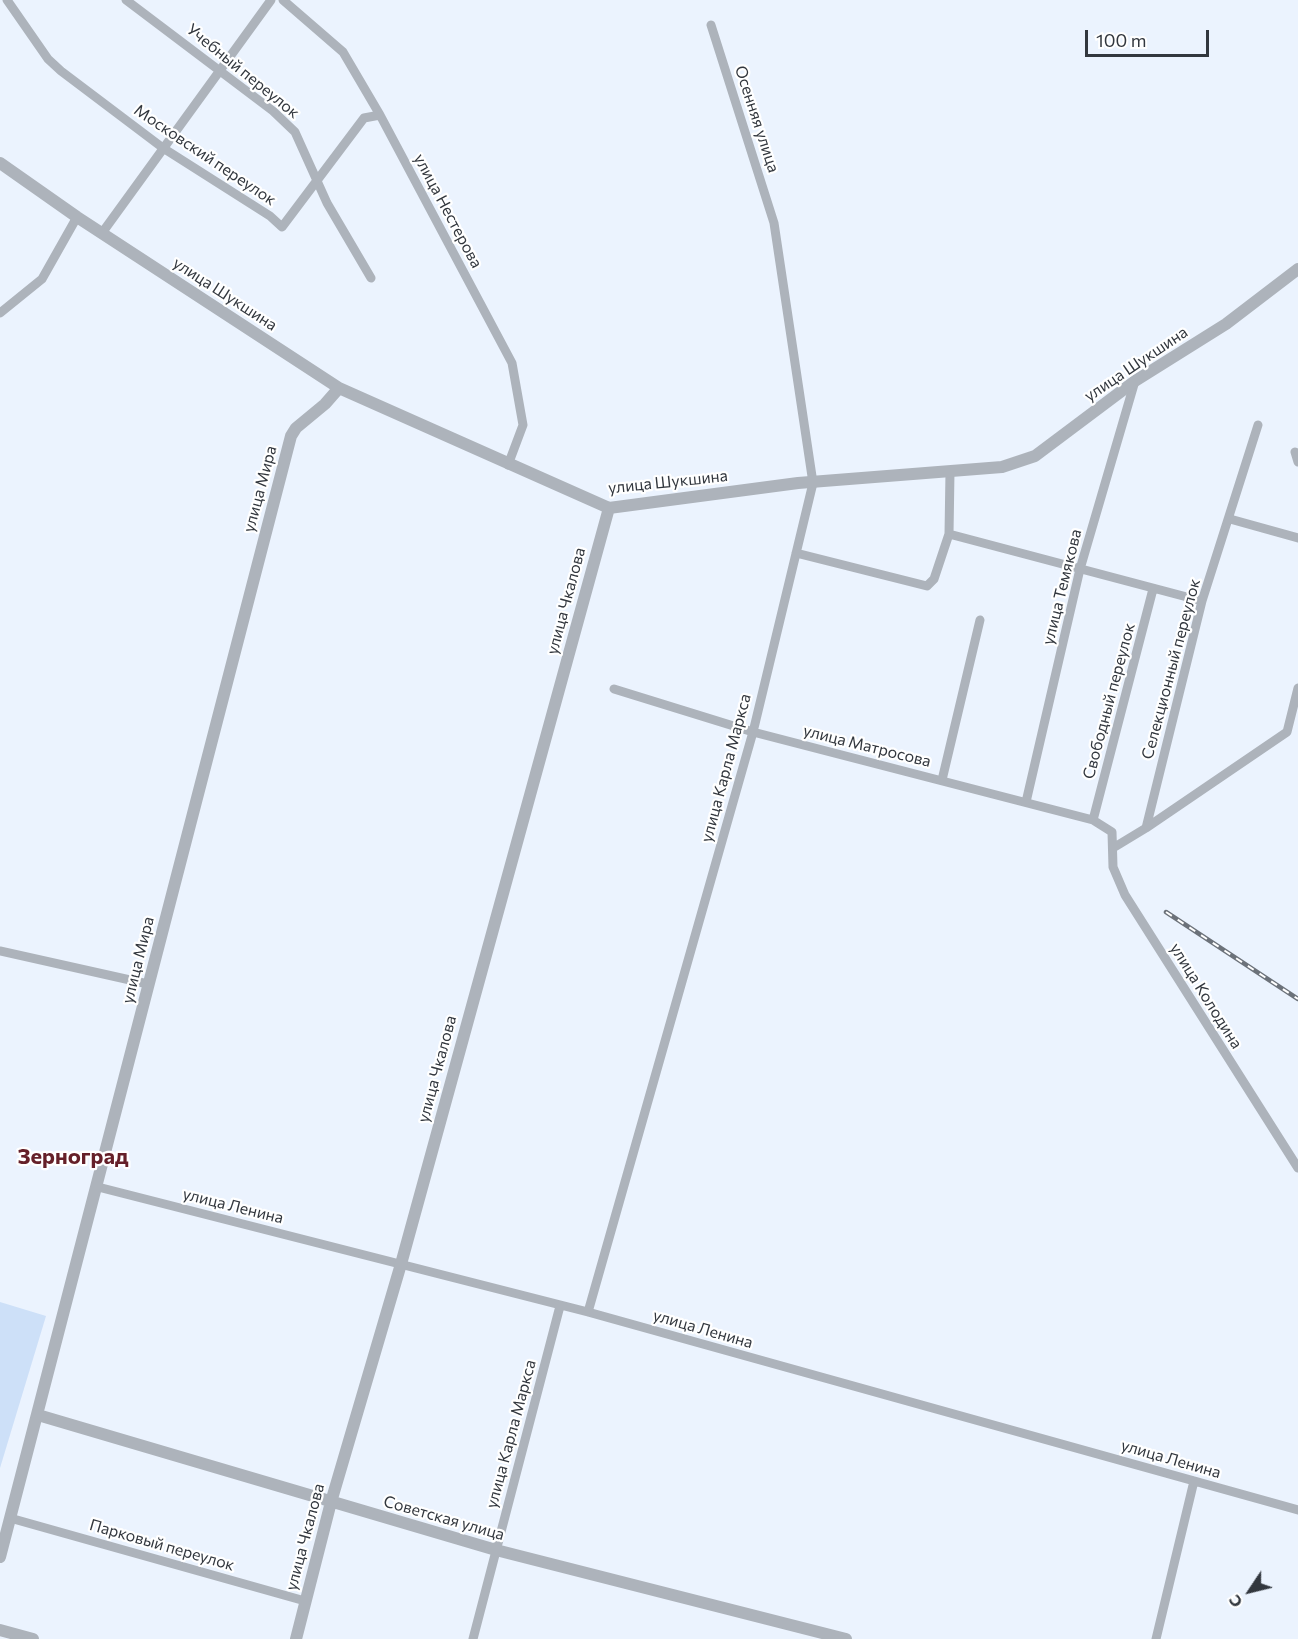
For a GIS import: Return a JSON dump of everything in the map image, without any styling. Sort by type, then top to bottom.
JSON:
[{"type":"street","name":"Московский переулок","points":[[7,0],[48,59],[61,71],[163,148],[270,216],[282,227],[364,118],[380,115]]},
{"type":"street","name":"Учебный переулок","points":[[126,0],[273,111],[295,132],[352,251],[370,278]]},
{"type":"street","points":[[102,233],[271,0]]},
{"type":"street","name":"улица Нестерова","points":[[283,0],[342,52],[380,115],[512,363],[523,425],[508,465]]},
{"type":"street","name":"Осенняя улица","points":[[711,25],[774,223]]},
{"type":"street","name":"улица Шукшина","points":[[0,163],[77,217],[339,388],[609,508],[813,483],[1002,467],[1035,456],[1135,381],[1226,324],[1298,269]]},
{"type":"street","points":[[0,313],[42,279],[77,217]]},
{"type":"street","name":"улица Карла Маркса","points":[[588,1312],[753,732],[813,483],[774,223]]},
{"type":"street","name":"улица Темякова","points":[[1026,802],[1080,569],[1135,381]]},
{"type":"street","name":"улица Мира","points":[[0,1557],[98,1187],[148,984],[291,436],[296,428],[326,404],[339,388]]},
{"type":"street","name":"Селекционный переулок","points":[[1146,828],[1203,601],[1257,425]]},
{"type":"street","points":[[1295,452],[1298,462]]},
{"type":"street","points":[[796,552],[927,586],[934,579],[949,534],[950,471]]},
{"type":"street","name":"улица Чкалова","points":[[296,1639],[331,1503],[401,1264],[609,508]]},
{"type":"street","points":[[1230,519],[1298,538]]},
{"type":"street","points":[[949,534],[1203,601]]},
{"type":"street","name":"Свободный переулок","points":[[1093,820],[1154,589]]},
{"type":"street","points":[[942,780],[980,620]]},
{"type":"street","points":[[1113,848],[1287,732],[1298,688]]},
{"type":"street","name":"улица Матросова","points":[[614,689],[753,732],[1093,820],[1112,832]]},
{"type":"street","name":"улица Колодина","points":[[1112,832],[1113,867],[1125,895],[1298,1168]]},
{"type":"street","points":[[0,951],[148,984]]},
{"type":"street","name":"улица Ленина","points":[[98,1187],[588,1312],[1298,1510]]},
{"type":"street","name":"улица Карла Маркса","points":[[473,1639],[560,1306]]},
{"type":"street","name":"Советская улица","points":[[38,1415],[496,1551],[816,1635],[846,1639]]},
{"type":"street","points":[[1156,1639],[1194,1481]]},
{"type":"street","name":"Парковый переулок","points":[[10,1518],[305,1601]]},
{"type":"street","points":[[0,1630],[33,1639]]},
{"type":"shaded area","points":[[0,1302],[46,1316],[0,1468]]},
{"type":"railway","points":[[1166,912],[1298,999]]},
{"type":"district","name":"Зерноград","points":[[73,1157]]}]
